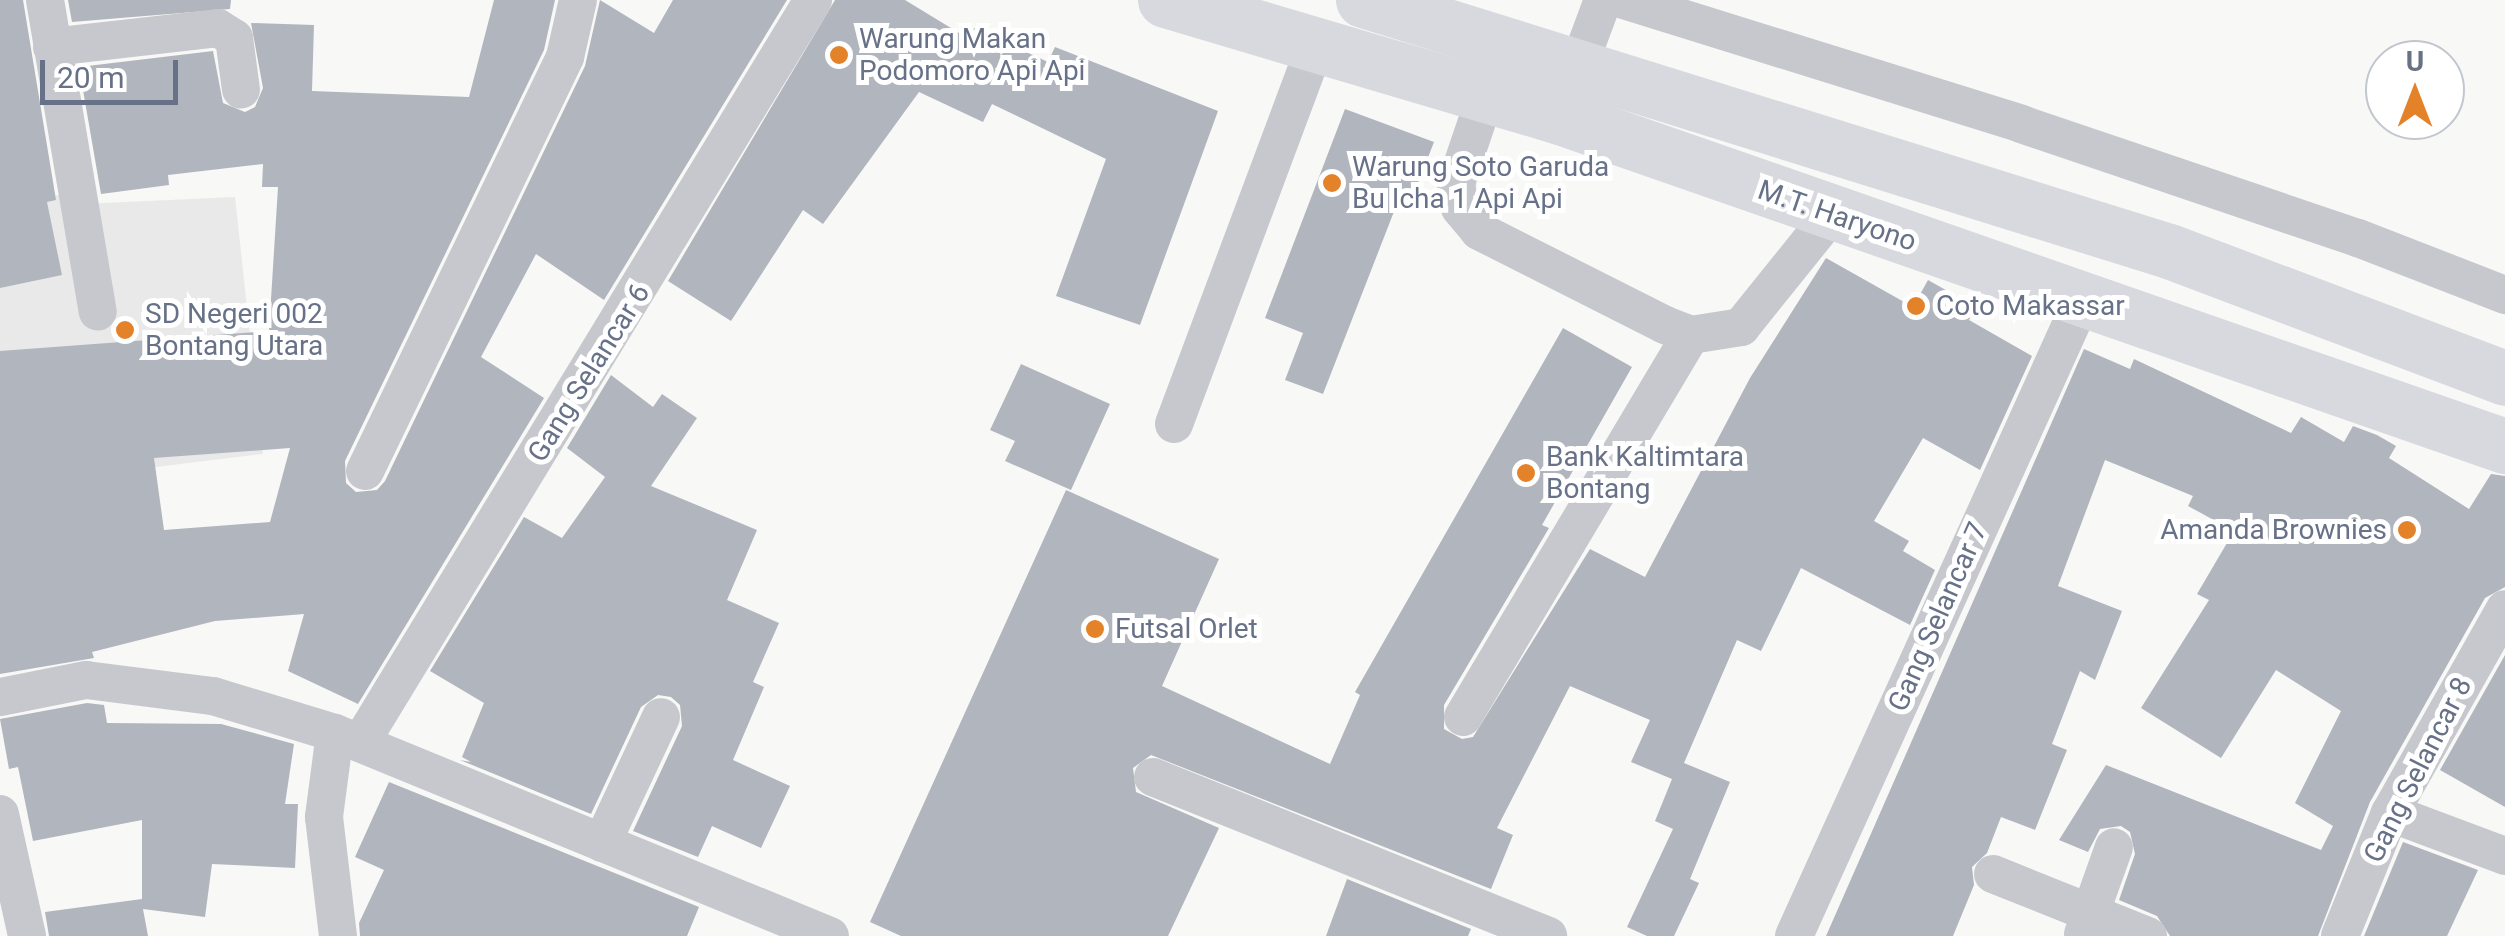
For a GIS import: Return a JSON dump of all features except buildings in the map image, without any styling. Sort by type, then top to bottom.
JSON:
[{"type":"main road","name":"M.T. Haryono","points":[[1166,0],[1560,117],[1832,215],[2505,446]]},
{"type":"main road","points":[[1362,0],[2169,252],[2505,378]]},
{"type":"street","points":[[44,0],[98,312]]},
{"type":"street","points":[[365,471],[565,57],[578,0]]},
{"type":"street","name":"Gang Selancar 6","points":[[348,738],[813,0]]},
{"type":"street","points":[[1560,117],[1603,0]]},
{"type":"street","points":[[1624,0],[2040,130],[2358,238],[2505,295]]},
{"type":"street","points":[[52,48],[218,28],[234,38],[241,90]]},
{"type":"street","points":[[1174,424],[1316,44]]},
{"type":"street","points":[[1486,95],[1456,184],[1460,208],[1478,231],[1692,334],[1741,327],[1832,215]]},
{"type":"street","name":"Gang Selancar 7","points":[[1794,936],[2083,298]]},
{"type":"street","points":[[1462,717],[1692,334]]},
{"type":"street","name":"Gang Selancar 8","points":[[2340,936],[2390,814],[2505,609]]},
{"type":"street","points":[[0,697],[86,680],[150,685],[213,696],[348,738],[830,936]]},
{"type":"street","points":[[602,843],[661,717]]},
{"type":"street","points":[[338,936],[324,817],[348,738]]},
{"type":"street","points":[[1153,777],[1548,936]]},
{"type":"street","points":[[0,814],[27,936]]},
{"type":"street","points":[[2390,814],[2505,856]]},
{"type":"street","points":[[2088,925],[2114,847]]},
{"type":"street","points":[[1993,874],[2088,925],[2148,936]]},
{"type":"shaded area","name":"SD Negeri 002 Bontang Utara","points":[[59,195],[61,205],[235,197],[263,454],[0,486],[0,207]]},
{"type":"place","name":"Warung Makan Podomoro Api Api","points":[[839,55]]},
{"type":"place","name":"Warung Soto Garuda Bu Icha 1 Api Api","points":[[1332,183]]},
{"type":"place","name":"Coto Makassar","points":[[1916,306]]},
{"type":"place","name":"SD Negeri 002 Bontang Utara","points":[[125,330]]},
{"type":"place","name":"Bank Kaltimtara Bontang","points":[[1526,473]]},
{"type":"place","name":"Amanda Brownies","points":[[2407,530]]},
{"type":"place","name":"Futsal Orlet","points":[[1095,629]]}]
